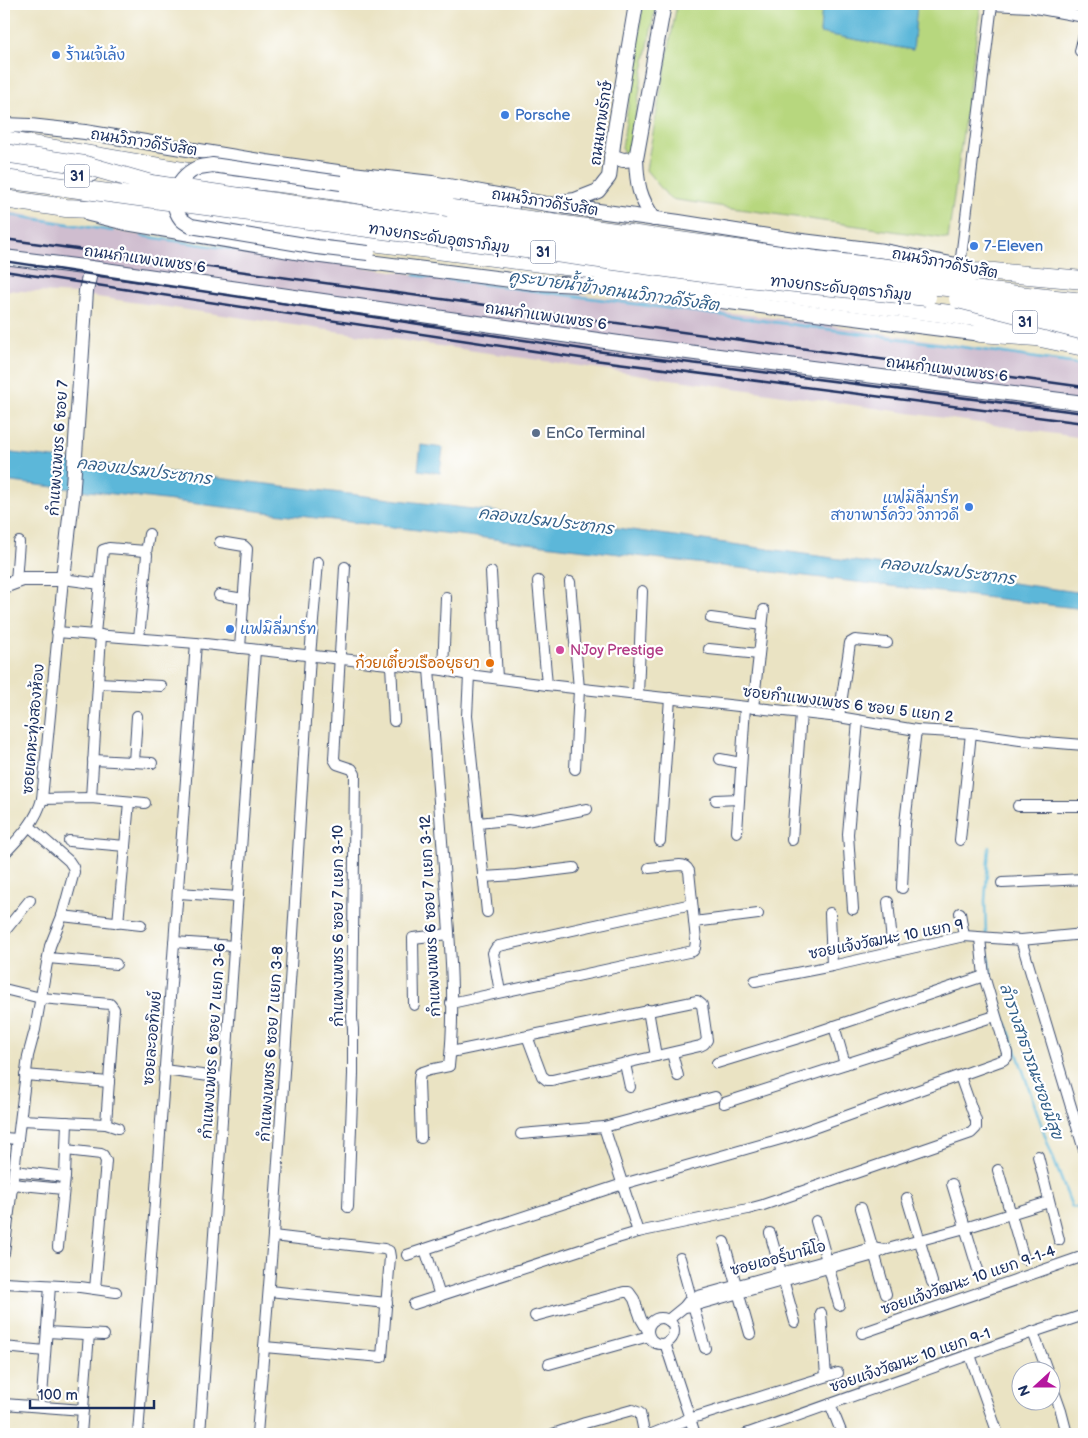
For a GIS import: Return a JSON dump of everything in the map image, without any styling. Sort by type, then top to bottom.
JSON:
[{"type":"highway","points":[[4,140],[201,174],[304,186],[806,259],[932,273],[994,272],[1084,280]]},
{"type":"highway","name":"ทางยกระดับอุตราภิมุข","points":[[4,153],[85,165],[151,184]]},
{"type":"highway","name":"ทางยกระดับอุตราภิมุข","points":[[4,166],[151,184],[714,262],[1084,304]]},
{"type":"highway","name":"ถนนวิภาวดีรังสิต","points":[[4,166],[111,175],[1084,304]]},
{"type":"highway","name":"ทางยกระดับอุตราภิมุข","points":[[4,179],[718,276],[958,299],[1084,316]]},
{"type":"highway","points":[[292,200],[380,198]]},
{"type":"highway","name":"31","points":[[4,199],[66,208],[115,210],[1084,329]]},
{"type":"highway","points":[[632,290],[701,282]]},
{"type":"highway","points":[[958,299],[1084,329]]},
{"type":"highway","points":[[980,333],[1036,337],[1084,347]]},
{"type":"main road","name":"ถนนเทพรักษ์","points":[[547,204],[575,200],[598,191],[609,177],[636,4]]},
{"type":"main road","points":[[654,219],[644,204],[637,181],[636,159],[664,4]]},
{"type":"main road","name":"ถนนวิภาวดีรังสิต","points":[[4,125],[85,132],[295,166],[432,183],[547,204],[794,240],[884,251],[1084,288]]},
{"type":"main road","points":[[612,156],[624,160],[636,159]]},
{"type":"main road","points":[[602,286],[564,278],[299,244],[191,226],[182,220],[177,211],[174,197],[178,185],[187,174],[200,167],[212,166],[625,221],[649,223],[679,222]]},
{"type":"main road","name":"31","points":[[66,208],[126,223],[314,255],[535,283],[602,286],[980,333],[1084,356]]},
{"type":"main road","name":"ถนนกำแพงเพชร 6","points":[[4,257],[578,337],[1084,403]]},
{"type":"main road","name":"กำแพงเพชร 6 ซอย 7","points":[[63,579],[72,495],[86,291],[91,268]]},
{"type":"main road","points":[[10,583],[27,578],[63,579]]},
{"type":"street","points":[[960,266],[992,4],[1030,6],[1084,17]]},
{"type":"street","points":[[1080,51],[1084,35]]},
{"type":"street","points":[[139,638],[146,553],[150,534]]},
{"type":"street","points":[[10,583],[19,542]]},
{"type":"street","points":[[220,542],[244,546],[247,549],[240,648]]},
{"type":"street","points":[[91,798],[103,550],[108,548],[145,551],[146,553]]},
{"type":"street","name":"กำแพงเพชร 6 ซอย 7 แยก 3-8","points":[[257,1434],[273,1236],[310,656],[318,562]]},
{"type":"street","points":[[340,659],[346,567]]},
{"type":"street","points":[[491,572],[497,678]]},
{"type":"street","points":[[63,579],[100,584]]},
{"type":"street","name":"กำแพงเพชร 6 ซอย 7","points":[[57,632],[63,579]]},
{"type":"street","points":[[538,581],[547,685]]},
{"type":"street","points":[[570,582],[579,689],[575,769]]},
{"type":"street","points":[[638,695],[642,591]]},
{"type":"street","points":[[219,596],[244,599]]},
{"type":"street","points":[[443,670],[446,597]]},
{"type":"street","points":[[737,832],[741,763],[759,654],[764,610]]},
{"type":"street","points":[[711,618],[762,625]]},
{"type":"street","name":"ซอยกำแพงเพชร 6 ซอย 5 แยก 2","points":[[57,632],[196,643],[392,664],[579,689],[840,717],[916,730],[1084,746]]},
{"type":"street","name":"ซอยเคหะทุ่งสองห้อง","points":[[29,826],[39,810],[42,798],[57,632]]},
{"type":"street","points":[[840,717],[850,643],[855,640],[887,643]]},
{"type":"street","name":"ซอยละออทิพย์","points":[[138,1434],[196,643]]},
{"type":"street","points":[[709,649],[759,654]]},
{"type":"street","name":"กำแพงเพชร 6 ซอย 7 แยก 3-6","points":[[200,1434],[255,650]]},
{"type":"street","name":"กำแพงเพชร 6 ซอย 7 แยก 3-10","points":[[340,659],[335,762],[352,769],[355,774],[353,1029],[348,1207]]},
{"type":"street","points":[[392,664],[394,721]]},
{"type":"street","name":"กำแพงเพชร 6 ซอย 7 แยก 3-12","points":[[429,670],[449,934],[451,1052]]},
{"type":"street","points":[[469,675],[467,716],[487,912]]},
{"type":"street","points":[[98,683],[161,686]]},
{"type":"street","points":[[660,841],[670,698]]},
{"type":"street","points":[[792,840],[801,713]]},
{"type":"street","points":[[134,762],[137,716]]},
{"type":"street","points":[[853,908],[848,834],[858,721]]},
{"type":"street","points":[[902,888],[905,823],[916,730]]},
{"type":"street","points":[[960,840],[971,734]]},
{"type":"street","points":[[720,759],[741,763]]},
{"type":"street","points":[[93,760],[152,764]]},
{"type":"street","points":[[42,798],[91,798],[145,803]]},
{"type":"street","points":[[716,800],[739,800]]},
{"type":"street","points":[[118,923],[129,802]]},
{"type":"street","points":[[1018,806],[1084,806]]},
{"type":"street","points":[[478,823],[508,820],[521,822],[587,809]]},
{"type":"street","points":[[4,854],[29,826],[69,861],[74,872],[48,958],[25,1075],[4,1253]]},
{"type":"street","points":[[70,842],[126,846]]},
{"type":"street","points":[[451,1003],[693,951],[696,946],[689,871],[684,865],[649,868]]},
{"type":"street","points":[[483,877],[574,868]]},
{"type":"street","points":[[1002,883],[1084,879]]},
{"type":"street","points":[[179,893],[238,898]]},
{"type":"street","points":[[4,932],[30,900]]},
{"type":"street","points":[[888,902],[893,952]]},
{"type":"street","points":[[500,992],[493,954],[498,946],[692,904]]},
{"type":"street","points":[[830,913],[832,966]]},
{"type":"street","points":[[960,913],[964,936]]},
{"type":"street","points":[[694,922],[758,914]]},
{"type":"street","points":[[62,916],[141,925]]},
{"type":"street","points":[[414,1005],[413,938],[449,934]]},
{"type":"street","name":"ซอยแจ้งวัฒนะ 10 แยก 9","points":[[755,981],[832,966],[964,936],[1021,940],[1083,937]]},
{"type":"street","points":[[407,1255],[623,1184],[788,1137],[1005,1059],[1006,1050],[984,976],[983,938]]},
{"type":"street","points":[[1021,940],[1084,1150]]},
{"type":"street","points":[[174,942],[235,946]]},
{"type":"street","points":[[48,958],[116,964]]},
{"type":"street","points":[[717,1063],[984,976]]},
{"type":"street","points":[[4,989],[41,998],[110,1004],[113,1006],[110,1082],[106,1124]]},
{"type":"street","points":[[421,1138],[420,1073],[449,1066],[451,1052],[648,1010],[697,1001],[702,1005],[707,1040],[700,1046],[672,1053],[547,1080],[539,1071],[527,1036]]},
{"type":"street","points":[[648,1010],[656,1056]]},
{"type":"street","points":[[724,1104],[995,1016]]},
{"type":"street","points":[[834,1026],[845,1064]]},
{"type":"street","points":[[672,1053],[678,1076]]},
{"type":"street","points":[[625,1064],[630,1087]]},
{"type":"street","points":[[164,1070],[224,1078]]},
{"type":"street","points":[[25,1075],[110,1082]]},
{"type":"street","points":[[414,1304],[638,1232],[755,1207],[971,1133],[976,1128],[976,1122],[960,1076]]},
{"type":"street","points":[[520,1134],[604,1127],[715,1097]]},
{"type":"street","points":[[21,1120],[106,1124],[118,1128]]},
{"type":"street","points":[[58,1247],[68,1122]]},
{"type":"street","points":[[604,1127],[638,1232]]},
{"type":"street","points":[[4,1138],[18,1139]]},
{"type":"street","points":[[66,1150],[101,1154],[104,1155],[106,1161],[95,1289]]},
{"type":"street","points":[[1038,1156],[1059,1240]]},
{"type":"street","points":[[998,1170],[1024,1259]]},
{"type":"street","points":[[14,1171],[65,1176]]},
{"type":"street","points":[[12,1184],[63,1189]]},
{"type":"street","points":[[952,1184],[978,1270]]},
{"type":"street","points":[[907,1198],[932,1282]]},
{"type":"street","name":"ซอยเออร์บานิโอ","points":[[649,1333],[650,1324],[657,1319],[668,1320],[690,1303],[828,1264],[920,1241],[1050,1202]]},
{"type":"street","points":[[861,1208],[886,1294]]},
{"type":"street","points":[[816,1221],[839,1305]]},
{"type":"street","points":[[770,1233],[795,1322]]},
{"type":"street","points":[[264,1347],[382,1357],[387,1303],[390,1258],[387,1250],[273,1236]]},
{"type":"street","points":[[724,1242],[750,1334]]},
{"type":"street","points":[[425,1248],[440,1296]]},
{"type":"street","name":"ซอยแจ้งวัฒนะ 10 แยก 9-1-4","points":[[862,1333],[1084,1256]]},
{"type":"street","points":[[680,1258],[690,1303],[705,1348]]},
{"type":"street","points":[[4,1282],[116,1292]]},
{"type":"street","points":[[42,1397],[50,1286]]},
{"type":"street","points":[[269,1291],[387,1303]]},
{"type":"street","points":[[535,1316],[629,1292],[634,1298],[641,1319],[654,1342],[661,1344],[668,1342],[673,1335],[673,1327],[668,1320]]},
{"type":"street","points":[[821,1313],[826,1376]]},
{"type":"street","name":"ซอยแจ้งวัฒนะ 10 แยก 9-1","points":[[746,1434],[1084,1315]]},
{"type":"street","points":[[47,1332],[104,1335]]},
{"type":"street","points":[[1033,1332],[1043,1360]]},
{"type":"street","points":[[549,1364],[649,1333]]},
{"type":"street","points":[[81,1434],[89,1334]]},
{"type":"street","points":[[665,1343],[695,1434]]},
{"type":"street","points":[[4,1347],[45,1351]]},
{"type":"street","points":[[970,1355],[998,1434]]},
{"type":"street","points":[[553,1434],[632,1410],[640,1413],[644,1432],[650,1434],[838,1373]]},
{"type":"street","points":[[4,1404],[83,1410]]},
{"type":"street","points":[[830,1404],[842,1434]]},
{"type":"street","points":[[1060,1408],[1067,1434]]},
{"type":"shaded area","points":[[4,211],[133,234],[433,277],[823,324],[1084,364],[1084,438],[76,294],[4,290]]},
{"type":"green space","points":[[643,4],[656,4],[639,95],[632,150],[628,154],[624,153],[622,148]]},
{"type":"green space","points":[[677,4],[822,4],[820,33],[913,50],[917,4],[981,4],[948,239],[670,199],[646,170]]},
{"type":"water","points":[[822,4],[917,4],[913,50],[820,33]]},
{"type":"water","points":[[421,445],[443,448],[440,473],[418,470]]},
{"type":"water","name":"คลองเปรมประชากร","points":[[4,452],[538,517],[1084,593],[1084,609],[4,481]]},
{"type":"waterway","name":"คูระบายน้ำข้างถนนวิภาวดีรังสิต","points":[[4,214],[113,231]]},
{"type":"waterway","name":"คูระบายน้ำข้างถนนวิภาวดีรังสิต","points":[[142,236],[258,253]]},
{"type":"waterway","name":"คูระบายน้ำข้างถนนวิภาวดีรังสิต","points":[[414,275],[948,345],[1084,365]]},
{"type":"waterway","name":"ลำรางสาธารณะซอยมีสุข","points":[[986,935],[985,901],[989,847]]},
{"type":"waterway","name":"ลำรางสาธารณะซอยมีสุข","points":[[986,940],[992,984],[1049,1147],[1072,1207],[1084,1208]]},
{"type":"railway","points":[[4,239],[1084,387]]},
{"type":"railway","points":[[4,261],[596,351],[1084,413]]},
{"type":"railway","points":[[4,271],[594,360],[1084,423]]},
{"type":"place","name":"ร้านเจ้เล้ง","points":[[56,55]]},
{"type":"place","name":"Porsche","points":[[505,115]]},
{"type":"place","name":"7-Eleven","points":[[974,246]]},
{"type":"place","name":"EnCo Terminal","points":[[536,433]]},
{"type":"place","name":"แฟมิลี่มาร์ท สาขาพาร์ควิว วิภาวดี","points":[[969,507]]},
{"type":"place","name":"แฟมิลี่มาร์ท","points":[[230,629]]},
{"type":"place","name":"NJoy Prestige","points":[[560,650]]},
{"type":"place","name":"ก๋วยเตี๋ยวเรืออยุธยา","points":[[490,663]]}]
